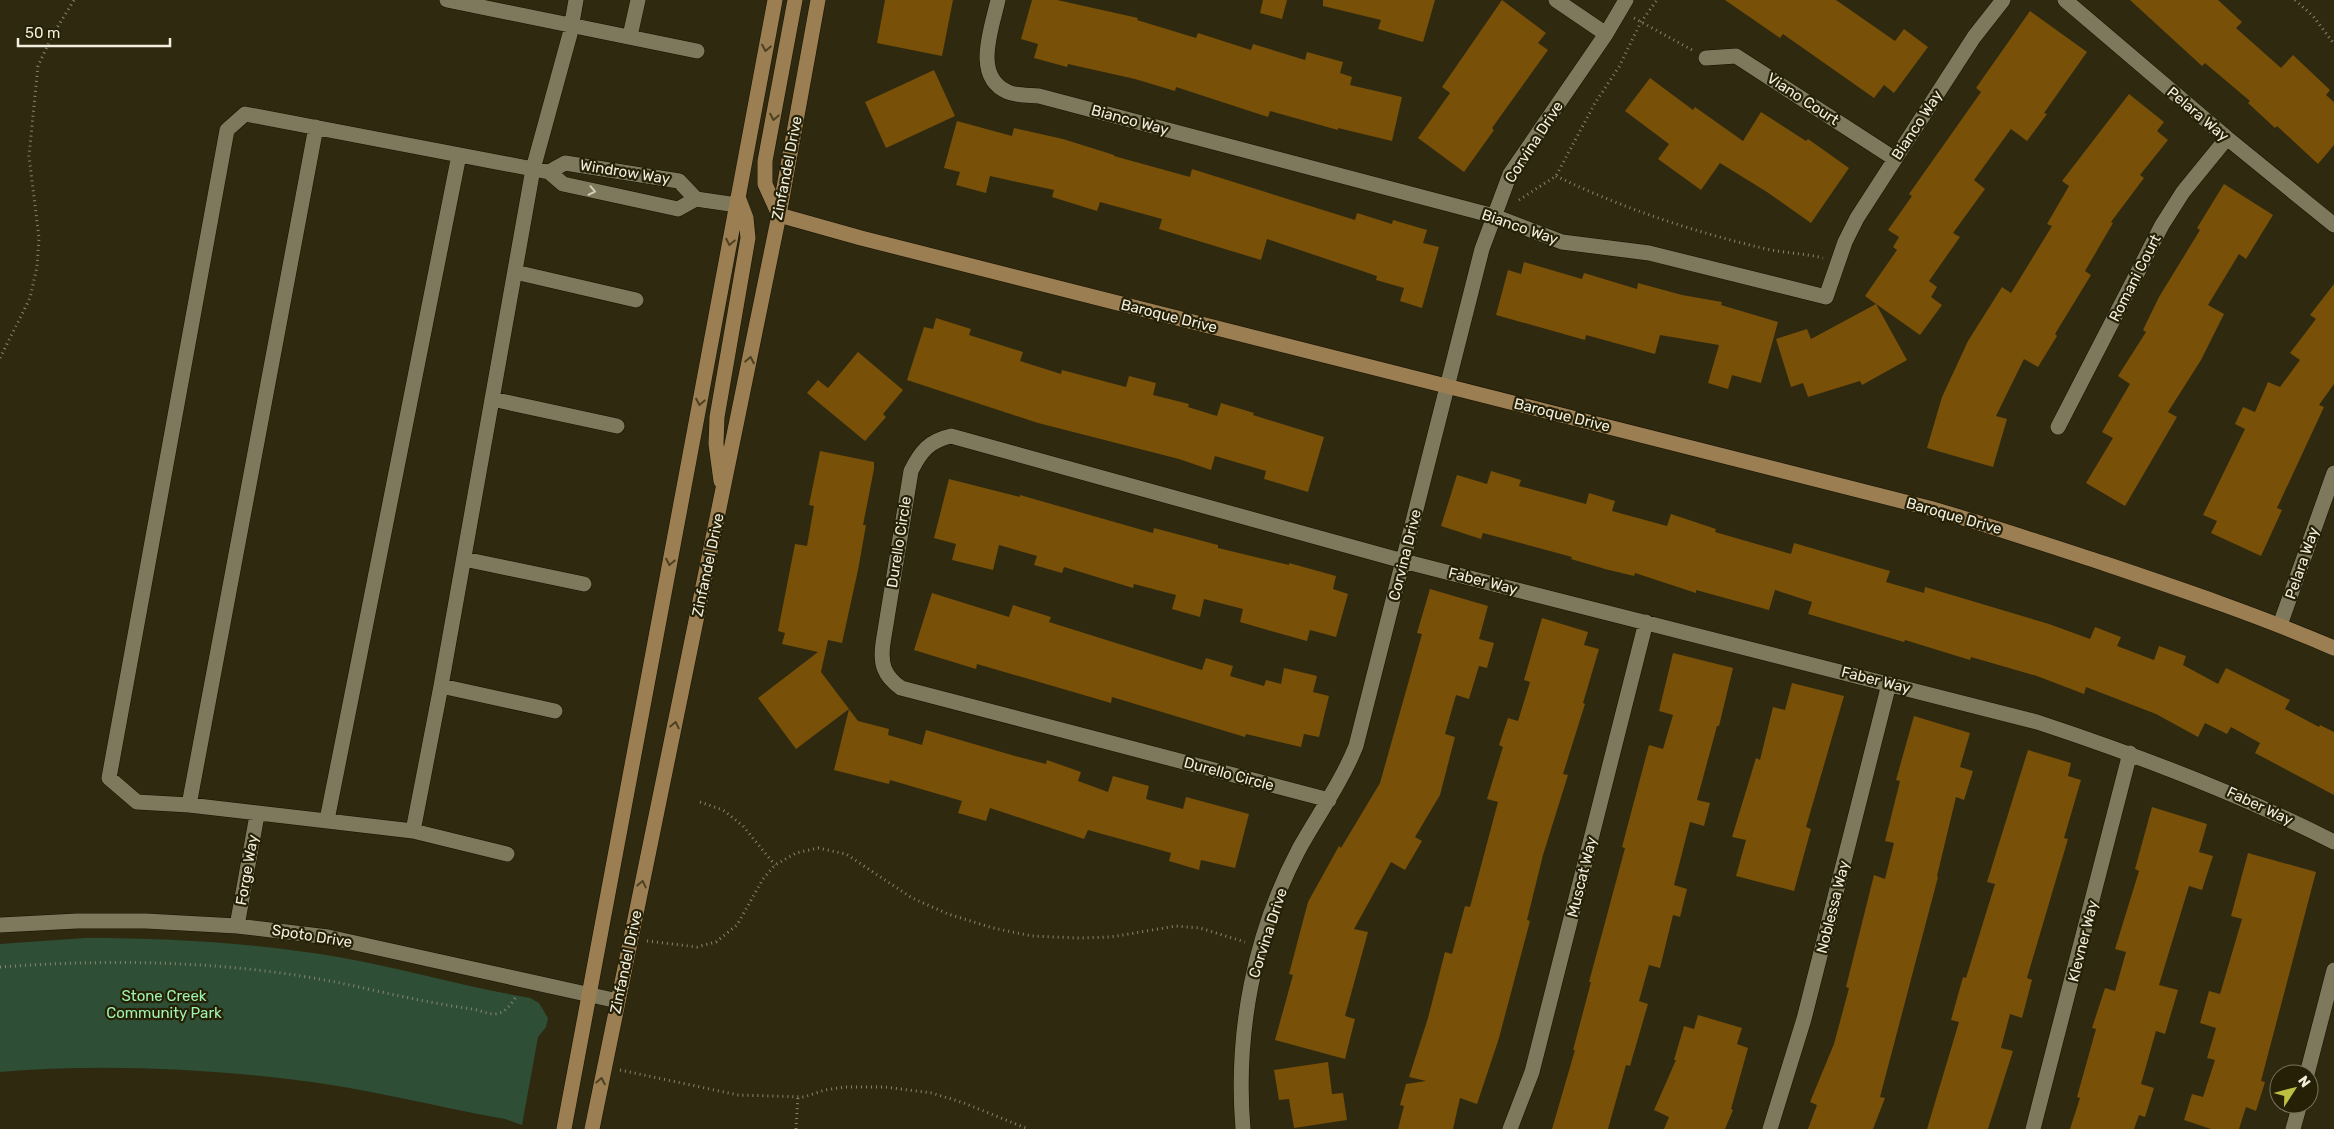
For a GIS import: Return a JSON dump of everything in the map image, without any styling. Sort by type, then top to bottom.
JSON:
[{"type":"street","points":[[447,0],[510,6],[572,24],[697,51]]},
{"type":"street","points":[[413,831],[441,686],[533,169],[572,24],[576,0]]},
{"type":"street","points":[[630,36],[638,0]]},
{"type":"street","name":"Zinfandel Drive","points":[[564,1129],[775,0]]},
{"type":"street","points":[[779,215],[765,184],[765,161],[794,0]]},
{"type":"street","name":"Zinfandel Drive","points":[[592,1129],[779,215],[818,0]]},
{"type":"street","name":"Bianco Way","points":[[998,0],[987,53],[987,64],[996,85],[1009,93],[1039,96],[1494,216],[1562,242],[1649,252],[1826,297],[1838,262],[1857,218],[1974,37],[2003,0]]},
{"type":"street","points":[[1556,0],[1606,34]]},
{"type":"street","name":"Pelara Way","points":[[2065,0],[2227,138],[2334,225]]},
{"type":"street","name":"Corvina Drive","points":[[1243,1129],[1242,1050],[1246,1012],[1260,947],[1283,884],[1299,849],[1345,773],[1356,746],[1482,249],[1510,174],[1606,34],[1623,5]]},
{"type":"street","name":"Viano Court","points":[[1706,58],[1736,56],[1895,159]]},
{"type":"street","name":"Windrow Way","points":[[189,805],[137,802],[109,778],[227,130],[245,114],[549,172],[563,184],[678,209],[696,199],[679,181],[565,162],[549,172]]},
{"type":"street","points":[[316,127],[189,805],[257,815],[327,820],[413,831],[507,854]]},
{"type":"street","name":"Romani Court","points":[[2058,427],[2162,225],[2183,192],[2227,138]]},
{"type":"street","points":[[327,820],[459,155]]},
{"type":"street","points":[[696,199],[737,201],[746,218],[748,238],[717,417],[716,444],[722,497]]},
{"type":"street","name":"Baroque Drive","points":[[779,215],[1979,522],[2190,592],[2280,625],[2334,648]]},
{"type":"street","points":[[515,272],[636,300]]},
{"type":"street","points":[[492,399],[617,426]]},
{"type":"street","name":"Durello Circle","points":[[1328,800],[901,688],[889,680],[882,668],[882,653],[910,471],[926,446],[938,439],[951,436],[1404,561]]},
{"type":"street","name":"Pelara Way","points":[[2280,625],[2334,473]]},
{"type":"street","points":[[464,559],[584,584]]},
{"type":"street","name":"Faber Way","points":[[1404,561],[2038,722],[2130,753],[2221,788],[2280,814],[2334,842]]},
{"type":"street","name":"Muscat Way","points":[[1510,1129],[1532,1072],[1646,622]]},
{"type":"street","name":"Noblessa Way","points":[[1770,1129],[1804,1018],[1890,684]]},
{"type":"street","points":[[441,686],[555,711]]},
{"type":"street","name":"Klevner Way","points":[[2033,1129],[2130,753]]},
{"type":"street","name":"Forge Way","points":[[237,926],[257,815]]},
{"type":"street","name":"Spoto Drive","points":[[0,925],[106,921],[237,926],[328,937],[618,1000]]},
{"type":"street","points":[[2310,1064],[2334,970]]},
{"type":"street","points":[[2293,1129],[2297,1114]]},
{"type":"path","points":[[0,358],[30,298],[37,267],[39,238],[29,156],[38,66],[52,36],[74,0]]},
{"type":"path","points":[[1494,216],[1556,176],[1595,103],[1619,68],[1641,22],[1657,0]]},
{"type":"path","points":[[2295,0],[2313,16],[2334,44]]},
{"type":"path","points":[[1623,5],[1641,22],[1706,58]]},
{"type":"path","points":[[1556,176],[1597,196],[1682,227],[1765,249],[1808,254],[1838,262]]},
{"type":"path","points":[[700,802],[724,810],[744,826],[776,865]]},
{"type":"path","points":[[631,939],[697,947],[716,942],[737,925],[763,879],[776,865],[796,853],[818,848],[846,854],[912,898],[948,914],[992,928],[1032,936],[1112,938],[1176,926],[1200,928],[1260,947]]},
{"type":"path","points":[[0,967],[72,962],[119,962],[172,963],[233,968],[333,980],[439,1004],[495,1014],[510,1006],[525,979]]},
{"type":"path","points":[[604,1067],[738,1095],[804,1097],[825,1090],[885,1087],[932,1093],[964,1103],[1028,1129]]},
{"type":"path","points":[[796,1129],[798,1096]]},
{"type":"green space","name":"Stone Creek Community Park","points":[[85,938],[212,942],[306,952],[362,961],[530,998],[539,1003],[548,1018],[546,1027],[538,1037],[522,1125],[505,1119],[370,1092],[315,1082],[253,1075],[144,1068],[72,1068],[0,1072],[0,944]]},
{"type":"building","points":[[885,0],[953,0],[942,56],[877,43]]},
{"type":"building","points":[[1032,0],[1057,0],[1138,18],[1137,20],[1196,38],[1198,33],[1251,50],[1253,44],[1305,60],[1307,52],[1343,62],[1340,73],[1352,77],[1350,85],[1402,97],[1392,141],[1338,128],[1338,130],[1270,111],[1268,117],[1176,87],[1175,91],[1135,79],[1068,64],[1067,67],[1034,58],[1038,44],[1021,39]]},
{"type":"building","points":[[1263,0],[1287,0],[1282,19],[1260,13]]},
{"type":"building","points":[[1323,0],[1435,0],[1423,42],[1378,29],[1381,20],[1323,6]]},
{"type":"building","points":[[1502,0],[1546,33],[1538,43],[1548,50],[1492,128],[1494,130],[1464,172],[1418,138],[1450,93],[1442,87]]},
{"type":"building","points":[[1725,0],[1836,0],[1895,41],[1904,29],[1928,47],[1894,93],[1884,85],[1874,98],[1783,34],[1780,38]]},
{"type":"building","points":[[2130,0],[2218,0],[2242,22],[2236,28],[2281,68],[2293,55],[2330,90],[2326,95],[2334,102],[2334,145],[2318,164],[2277,126],[2275,128],[2248,103],[2250,101],[2205,63],[2202,66]]},
{"type":"building","points":[[2030,11],[2087,52],[2044,113],[2047,114],[2027,141],[2011,129],[1974,180],[1985,189],[1953,233],[1960,237],[1929,281],[1937,287],[1931,297],[1942,305],[1920,335],[1865,296],[1897,250],[1893,247],[1899,237],[1888,230],[1912,196],[1909,194],[1981,92],[1976,88]]},
{"type":"building","points":[[934,70],[955,116],[886,148],[865,102]]},
{"type":"building","points":[[1650,78],[1693,110],[1695,107],[1743,141],[1761,112],[1806,141],[1808,139],[1849,168],[1811,223],[1767,192],[1720,163],[1701,190],[1658,159],[1669,144],[1625,111]]},
{"type":"building","points":[[2129,94],[2164,122],[2157,131],[2168,140],[2140,175],[2144,178],[2111,222],[2113,223],[2085,271],[2091,275],[2055,334],[2057,336],[2038,367],[2024,359],[1996,416],[2007,419],[1993,467],[1927,448],[1942,397],[1968,341],[2002,287],[2011,293],[2052,226],[2047,224],[2069,186],[2062,181]]},
{"type":"building","points":[[957,121],[1012,136],[1014,128],[1063,139],[1114,156],[1190,177],[1192,169],[1355,220],[1357,213],[1392,224],[1393,220],[1427,230],[1423,243],[1439,247],[1422,308],[1400,301],[1404,288],[1376,280],[1377,276],[1267,239],[1261,260],[1159,229],[1162,219],[1100,202],[1097,211],[1052,197],[1054,190],[990,176],[986,193],[956,185],[960,172],[944,168]]},
{"type":"building","points":[[2224,184],[2273,215],[2246,259],[2239,254],[2208,305],[2224,314],[2201,360],[2168,412],[2177,417],[2125,506],[2086,483],[2113,438],[2102,432],[2130,384],[2118,376],[2146,332],[2143,330],[2159,297],[2200,230],[2197,228]]},
{"type":"building","points":[[1524,262],[1582,279],[1584,273],[1637,289],[1638,283],[1682,295],[1722,302],[1721,305],[1778,322],[1761,383],[1732,375],[1728,389],[1708,383],[1719,345],[1660,335],[1655,354],[1586,335],[1585,340],[1496,315],[1508,270],[1521,274]]},
{"type":"building","points":[[2334,284],[2334,384],[2319,405],[2324,407],[2277,508],[2282,510],[2261,556],[2211,533],[2217,521],[2203,515],[2245,429],[2235,424],[2243,407],[2255,412],[2268,382],[2280,387],[2300,360],[2290,353],[2316,319],[2310,315]]},
{"type":"building","points":[[1876,304],[1907,360],[1862,385],[1860,381],[1808,397],[1803,383],[1791,387],[1776,339],[1807,329],[1811,339]]},
{"type":"building","points":[[936,318],[971,329],[969,335],[1023,352],[1020,361],[1061,374],[1062,370],[1126,387],[1129,376],[1156,383],[1153,395],[1189,404],[1188,407],[1217,416],[1221,403],[1324,437],[1308,492],[1264,479],[1266,471],[1215,456],[1211,470],[1179,459],[1038,423],[907,380],[924,327],[933,329]]},
{"type":"building","points":[[858,352],[903,390],[883,414],[886,417],[865,441],[807,393],[818,380],[828,388]]},
{"type":"building","points":[[820,451],[874,462],[874,469],[863,525],[866,525],[858,570],[842,643],[828,640],[821,672],[849,709],[796,749],[758,698],[818,652],[782,644],[785,633],[778,631],[795,544],[807,546],[814,506],[809,505]]},
{"type":"building","points":[[1491,471],[1521,480],[1519,486],[1586,504],[1589,493],[1615,501],[1612,511],[1667,526],[1671,514],[1716,529],[1715,532],[1791,554],[1794,543],[1890,571],[1886,582],[1924,593],[1925,587],[2049,624],[2090,639],[2095,627],[2121,637],[2117,646],[2154,660],[2159,646],[2186,656],[2183,665],[2218,684],[2226,668],[2290,700],[2285,709],[2319,727],[2320,725],[2334,732],[2334,795],[2255,753],[2260,743],[2231,727],[2227,734],[2205,723],[2198,737],[2156,714],[2086,687],[2084,694],[2037,676],[1971,657],[1970,660],[1808,614],[1812,602],[1775,590],[1769,610],[1696,590],[1696,593],[1635,573],[1634,576],[1605,569],[1571,559],[1572,557],[1483,533],[1481,539],[1441,526],[1457,475],[1487,484]]},
{"type":"building","points":[[949,479],[1020,497],[1020,495],[1153,533],[1154,528],[1218,545],[1218,548],[1289,565],[1289,563],[1336,576],[1333,589],[1348,594],[1336,637],[1310,630],[1307,641],[1271,631],[1240,622],[1243,609],[1204,599],[1200,617],[1172,609],[1176,595],[1134,584],[1133,588],[1064,567],[1062,573],[1034,565],[1037,556],[999,545],[993,570],[952,560],[956,544],[934,538]]},
{"type":"building","points":[[1430,589],[1488,606],[1479,639],[1494,643],[1487,668],[1479,666],[1469,699],[1456,695],[1445,734],[1455,737],[1440,795],[1415,837],[1422,841],[1405,870],[1391,862],[1354,929],[1368,932],[1345,1016],[1355,1019],[1345,1059],[1275,1040],[1293,975],[1289,974],[1308,902],[1339,846],[1341,848],[1380,783],[1422,634],[1417,633]]},
{"type":"building","points":[[932,593],[1009,617],[1013,605],[1051,617],[1049,622],[1202,670],[1206,658],[1233,666],[1230,676],[1264,686],[1266,680],[1281,684],[1284,668],[1317,676],[1313,692],[1329,696],[1319,737],[1304,734],[1301,747],[1246,734],[1245,737],[1112,697],[1111,703],[977,664],[976,669],[914,650]]},
{"type":"building","points":[[1542,618],[1588,632],[1584,645],[1599,649],[1583,703],[1585,704],[1563,774],[1568,775],[1543,855],[1527,920],[1530,921],[1499,1038],[1477,1104],[1460,1098],[1453,1129],[1398,1129],[1404,1106],[1400,1105],[1406,1084],[1426,1081],[1409,1077],[1428,1018],[1445,952],[1452,954],[1465,906],[1470,907],[1498,802],[1487,799],[1503,747],[1499,745],[1508,718],[1518,721],[1530,682],[1524,680]]},
{"type":"building","points":[[1673,653],[1733,668],[1719,726],[1717,726],[1697,800],[1710,803],[1704,826],[1690,822],[1674,885],[1687,889],[1680,917],[1673,915],[1660,968],[1649,965],[1639,1001],[1648,1004],[1630,1066],[1626,1065],[1608,1129],[1552,1129],[1575,1050],[1573,1050],[1591,982],[1589,982],[1625,848],[1622,847],[1649,745],[1663,749],[1673,715],[1659,711]]},
{"type":"building","points":[[1792,683],[1844,696],[1806,827],[1811,829],[1794,891],[1736,876],[1746,840],[1732,837],[1756,758],[1760,760],[1773,707],[1785,710]]},
{"type":"building","points":[[849,709],[858,721],[889,729],[888,735],[922,745],[926,730],[1046,764],[1047,760],[1081,772],[1078,781],[1108,792],[1113,776],[1149,786],[1146,799],[1183,809],[1186,797],[1249,814],[1235,868],[1201,860],[1199,870],[1169,861],[1171,853],[1088,830],[1084,839],[990,808],[986,821],[958,813],[962,801],[890,780],[889,784],[834,770]]},
{"type":"building","points":[[1914,716],[1970,733],[1960,767],[1973,771],[1964,800],[1956,797],[1938,877],[1880,1097],[1885,1098],[1873,1129],[1808,1129],[1817,1105],[1810,1102],[1834,1044],[1849,988],[1846,987],[1874,875],[1885,879],[1894,843],[1885,841],[1900,781],[1896,780]]},
{"type":"building","points":[[2028,750],[2071,763],[2068,776],[2081,780],[2064,838],[2068,839],[2027,978],[2032,980],[2022,1018],[2010,1014],[2001,1048],[2013,1051],[1988,1129],[1927,1129],[1959,1022],[1951,1020],[1963,977],[1966,978],[1995,884],[1987,882]]},
{"type":"building","points":[[2152,807],[2207,824],[2199,852],[2213,856],[2202,890],[2189,886],[2159,985],[2178,990],[2165,1034],[2156,1031],[2141,1084],[2154,1088],[2145,1117],[2139,1115],[2134,1129],[2070,1129],[2080,1098],[2077,1097],[2096,1029],[2092,1028],[2105,988],[2115,991],[2126,952],[2115,949],[2139,871],[2135,869]]},
{"type":"building","points":[[2248,853],[2316,872],[2261,1081],[2265,1082],[2256,1111],[2246,1107],[2239,1129],[2211,1129],[2184,1120],[2192,1094],[2203,1097],[2215,1060],[2207,1058],[2216,1028],[2200,1023],[2209,991],[2220,994],[2242,919],[2231,916]]},
{"type":"building","points":[[1698,1015],[1742,1028],[1737,1044],[1748,1048],[1731,1109],[1733,1110],[1725,1129],[1664,1129],[1669,1117],[1654,1110],[1676,1060],[1674,1060],[1684,1026],[1694,1029]]},
{"type":"building","points":[[1328,1062],[1332,1094],[1343,1093],[1347,1120],[1294,1128],[1289,1099],[1279,1100],[1274,1070]]}]
